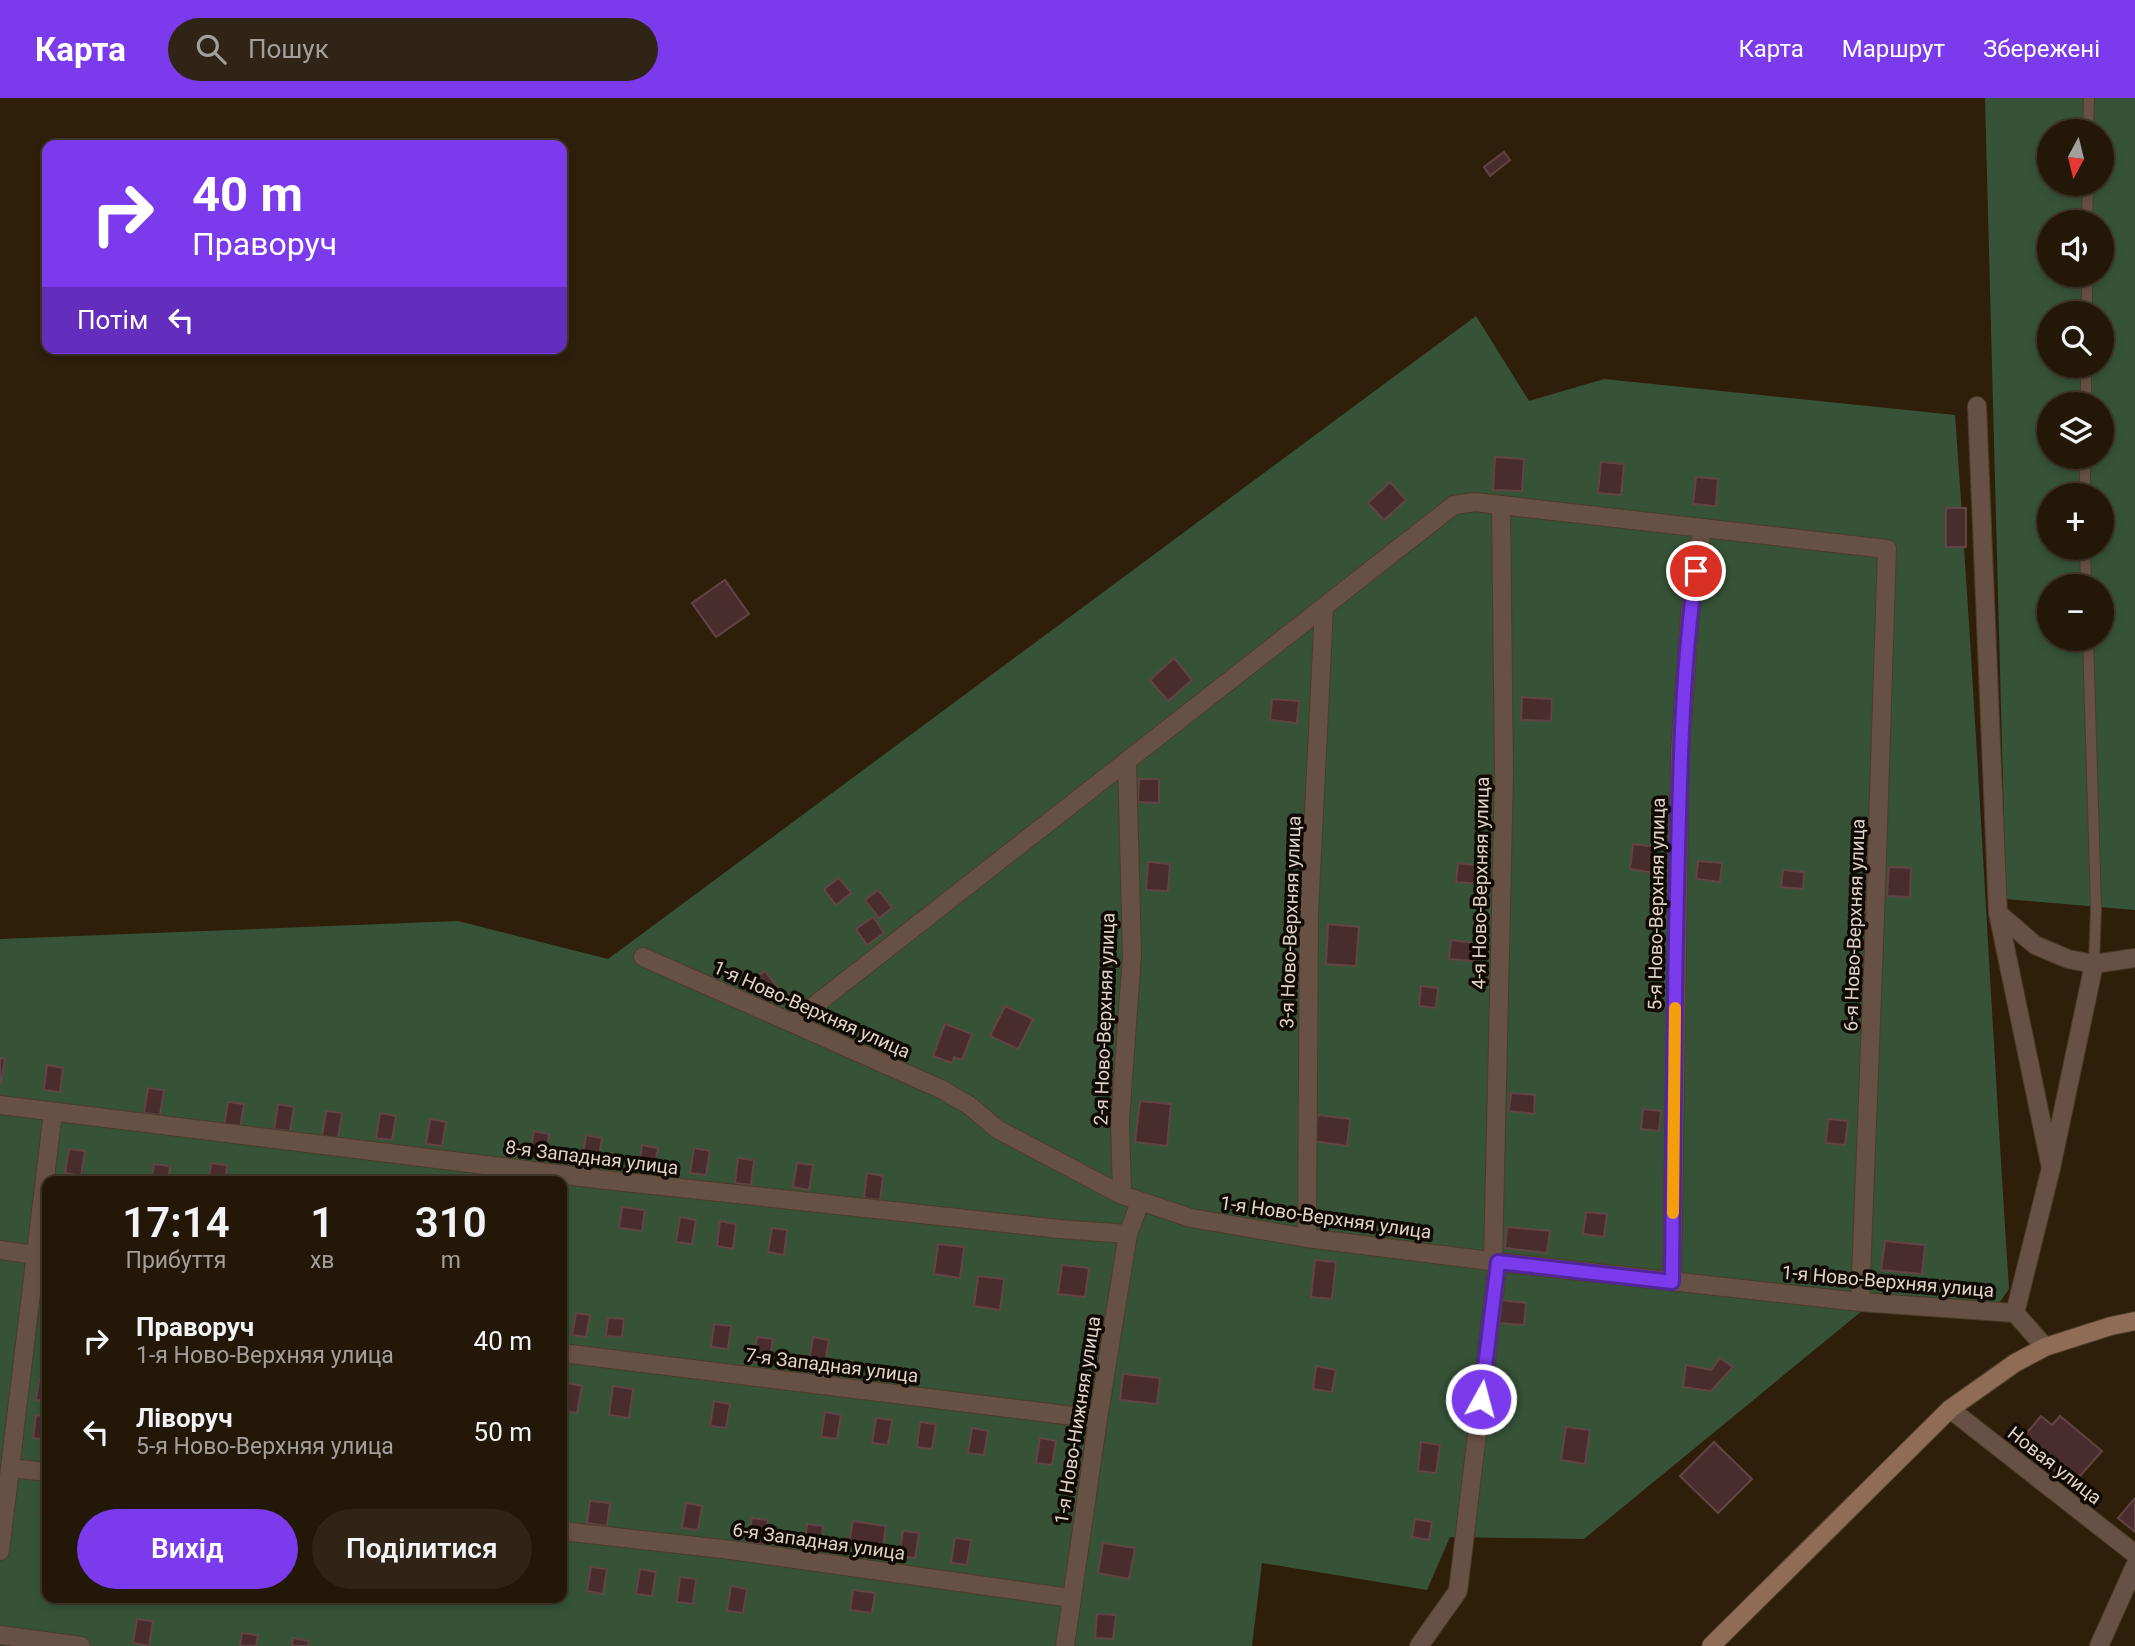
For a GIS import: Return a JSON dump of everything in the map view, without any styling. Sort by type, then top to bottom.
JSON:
[{"type":"main road","points":[[1711,1646],[1950,1409],[2015,1363],[2045,1347],[2135,1321]]},
{"type":"street","points":[[1978,406],[1998,913],[2051,1168]]},
{"type":"street","points":[[792,1023],[1454,505],[1475,502],[1702,528]]},
{"type":"street","name":"4-я Ново-Верхняя улица","points":[[1419,1646],[1458,1591],[1495,1262],[1504,774],[1501,505]]},
{"type":"street","name":"6-я Ново-Верхняя улица","points":[[1702,528],[1886,549],[1860,1302]]},
{"type":"street","name":"5-я Ново-Верхняя улица","points":[[1672,1282],[1680,751],[1690,614],[1702,528]]},
{"type":"street","name":"3-я Ново-Верхняя улица","points":[[1307,1238],[1309,914],[1324,608]]},
{"type":"street","name":"2-я Ново-Верхняя улица","points":[[1122,1195],[1120,1120],[1132,955],[1127,761]]},
{"type":"street","points":[[1998,913],[2035,945],[2068,959],[2094,964],[2135,958]]},
{"type":"street","name":"1-я Ново-Верхняя улица","points":[[643,957],[943,1090],[970,1106],[996,1129],[1122,1195],[1191,1218],[1307,1238],[1495,1262],[1860,1302],[2015,1313],[2045,1347]]},
{"type":"street","points":[[2015,1313],[2051,1168],[2094,964]]},
{"type":"street","name":"8-я Западная улица","points":[[0,1105],[620,1182],[1128,1234]]},
{"type":"street","points":[[45,1176],[53,1112]]},
{"type":"street","name":"1-я Ново-Нижняя улица","points":[[1065,1646],[1128,1234],[1140,1202]]},
{"type":"street","points":[[0,1545],[40,1289],[36,1255],[42,1205]]},
{"type":"street","points":[[0,1250],[36,1255]]},
{"type":"street","name":"7-я Западная улица","points":[[567,1354],[1098,1419]]},
{"type":"street","name":"Новая улица","points":[[1950,1409],[2135,1554]]},
{"type":"street","points":[[10,1468],[42,1471]]},
{"type":"street","name":"6-я Западная улица","points":[[567,1532],[731,1550],[1071,1598]]},
{"type":"street","points":[[2099,1646],[2135,1566]]},
{"type":"street","points":[[0,1635],[81,1646]]},
{"type":"lane","points":[[2088,119],[2089,98]]},
{"type":"lane","points":[[2088,651],[2096,907],[2094,964]]},
{"type":"green space","points":[[1985,98],[2135,98],[2135,910],[2006,899]]},
{"type":"green space","points":[[1476,316],[1529,401],[1604,379],[1955,415],[2009,1289],[1992,1313],[1868,1306],[1584,1539],[1450,1537],[1427,1590],[1262,1563],[1252,1646],[0,1646],[0,939],[458,921],[608,959]]},
{"type":"building","points":[[1504,152],[1510,160],[1490,176],[1484,167]]},
{"type":"building","points":[[1495,457],[1524,459],[1522,491],[1493,490]]},
{"type":"building","points":[[1601,462],[1624,464],[1621,495],[1598,493]]},
{"type":"building","points":[[1696,477],[1718,479],[1716,506],[1693,504]]},
{"type":"building","points":[[1390,482],[1406,500],[1384,520],[1368,503]]},
{"type":"building","points":[[1946,508],[1966,508],[1966,547],[1946,547]]},
{"type":"building","points":[[725,580],[749,614],[716,637],[692,603]]},
{"type":"building","points":[[1174,658],[1192,680],[1168,701],[1150,680]]},
{"type":"building","points":[[1522,697],[1552,699],[1551,721],[1521,720]]},
{"type":"building","points":[[1272,699],[1299,701],[1297,723],[1270,720]]},
{"type":"building","points":[[1139,779],[1159,779],[1159,803],[1138,802]]},
{"type":"building","points":[[1633,844],[1658,847],[1655,873],[1630,869]]},
{"type":"building","points":[[1698,861],[1722,863],[1720,882],[1696,879]]},
{"type":"building","points":[[1148,862],[1170,864],[1168,891],[1146,890]]},
{"type":"building","points":[[1458,863],[1482,866],[1480,884],[1456,882]]},
{"type":"building","points":[[1889,867],[1911,868],[1910,897],[1887,896]]},
{"type":"building","points":[[1783,870],[1804,872],[1803,889],[1781,887]]},
{"type":"building","points":[[839,878],[851,893],[836,905],[824,889]]},
{"type":"building","points":[[878,890],[892,908],[879,918],[865,900]]},
{"type":"building","points":[[873,917],[884,933],[867,945],[856,929]]},
{"type":"building","points":[[1328,924],[1359,927],[1356,966],[1326,964]]},
{"type":"building","points":[[1451,940],[1475,943],[1473,961],[1449,959]]},
{"type":"building","points":[[765,971],[781,992],[766,1003],[750,982]]},
{"type":"building","points":[[1421,986],[1438,988],[1436,1008],[1419,1006]]},
{"type":"building","points":[[1005,1006],[1033,1019],[1018,1049],[990,1036]]},
{"type":"building","points":[[945,1024],[972,1034],[962,1060],[954,1057],[952,1063],[933,1056]]},
{"type":"building","points":[[0,1058],[5,1059],[1,1083],[0,1083]]},
{"type":"building","points":[[47,1065],[63,1068],[60,1092],[44,1090]]},
{"type":"building","points":[[148,1088],[164,1090],[160,1115],[144,1113]]},
{"type":"building","points":[[1511,1093],[1535,1095],[1534,1114],[1509,1111]]},
{"type":"building","points":[[1140,1101],[1171,1104],[1167,1146],[1135,1142]]},
{"type":"building","points":[[228,1102],[244,1104],[240,1129],[224,1126]]},
{"type":"building","points":[[278,1104],[294,1107],[290,1131],[274,1129]]},
{"type":"building","points":[[1643,1109],[1661,1111],[1659,1131],[1641,1129]]},
{"type":"building","points":[[326,1111],[342,1113],[338,1138],[322,1136]]},
{"type":"building","points":[[380,1113],[396,1116],[392,1140],[376,1138]]},
{"type":"building","points":[[1318,1115],[1350,1119],[1347,1146],[1314,1141]]},
{"type":"building","points":[[430,1119],[446,1122],[442,1146],[426,1144]]},
{"type":"building","points":[[1828,1119],[1848,1121],[1845,1145],[1826,1143]]},
{"type":"building","points":[[534,1131],[549,1134],[546,1158],[530,1156]]},
{"type":"building","points":[[586,1135],[602,1138],[598,1162],[582,1160]]},
{"type":"building","points":[[642,1145],[658,1148],[654,1172],[639,1170]]},
{"type":"building","points":[[694,1148],[710,1151],[706,1175],[690,1173]]},
{"type":"building","points":[[69,1149],[85,1151],[81,1176],[65,1173]]},
{"type":"building","points":[[738,1158],[754,1160],[751,1185],[735,1183]]},
{"type":"building","points":[[211,1163],[227,1165],[226,1176],[210,1176]]},
{"type":"building","points":[[797,1163],[813,1165],[809,1190],[793,1187]]},
{"type":"building","points":[[154,1164],[170,1166],[169,1176],[152,1176]]},
{"type":"building","points":[[867,1173],[883,1176],[880,1200],[864,1198]]},
{"type":"building","points":[[622,1207],[645,1210],[642,1231],[619,1228]]},
{"type":"building","points":[[1586,1212],[1607,1214],[1604,1237],[1583,1234]]},
{"type":"building","points":[[680,1217],[696,1220],[692,1244],[676,1242]]},
{"type":"building","points":[[720,1221],[736,1224],[733,1249],[717,1246]]},
{"type":"building","points":[[1507,1227],[1550,1231],[1547,1253],[1505,1248]]},
{"type":"building","points":[[772,1228],[787,1230],[784,1255],[768,1252]]},
{"type":"building","points":[[1885,1241],[1925,1245],[1922,1274],[1881,1270]]},
{"type":"building","points":[[938,1244],[964,1247],[960,1278],[934,1274]]},
{"type":"building","points":[[1315,1260],[1336,1262],[1332,1299],[1311,1297]]},
{"type":"building","points":[[1062,1265],[1089,1268],[1085,1297],[1058,1294]]},
{"type":"building","points":[[978,1276],[1004,1279],[1000,1310],[974,1306]]},
{"type":"building","points":[[1500,1300],[1526,1303],[1524,1325],[1498,1323]]},
{"type":"building","points":[[576,1313],[590,1315],[586,1337],[572,1335]]},
{"type":"building","points":[[608,1318],[624,1319],[622,1337],[606,1336]]},
{"type":"building","points":[[714,1324],[731,1326],[728,1349],[711,1347]]},
{"type":"building","points":[[757,1337],[773,1339],[769,1364],[753,1362]]},
{"type":"building","points":[[813,1337],[829,1340],[825,1364],[809,1362]]},
{"type":"building","points":[[1720,1358],[1733,1367],[1711,1391],[1683,1387],[1686,1365],[1711,1370]]},
{"type":"building","points":[[1316,1366],[1336,1370],[1332,1392],[1313,1389]]},
{"type":"building","points":[[1123,1374],[1160,1378],[1157,1404],[1120,1400]]},
{"type":"building","points":[[39,1380],[42,1380],[42,1401],[36,1400]]},
{"type":"building","points":[[567,1383],[582,1386],[577,1413],[567,1411]]},
{"type":"building","points":[[613,1386],[633,1389],[629,1418],[609,1415]]},
{"type":"building","points":[[714,1401],[730,1404],[726,1428],[710,1426]]},
{"type":"building","points":[[825,1412],[841,1415],[837,1439],[821,1437]]},
{"type":"building","points":[[36,1415],[42,1416],[42,1439],[33,1438]]},
{"type":"building","points":[[2041,1416],[2052,1425],[2060,1416],[2102,1451],[2072,1485],[2020,1441]]},
{"type":"building","points":[[876,1418],[892,1420],[888,1445],[872,1443]]},
{"type":"building","points":[[920,1422],[936,1424],[932,1449],[917,1447]]},
{"type":"building","points":[[1566,1427],[1590,1430],[1585,1464],[1561,1460]]},
{"type":"building","points":[[972,1428],[988,1431],[984,1455],[968,1453]]},
{"type":"building","points":[[1040,1438],[1056,1441],[1052,1465],[1036,1463]]},
{"type":"building","points":[[1421,1442],[1440,1445],[1436,1473],[1418,1471]]},
{"type":"building","points":[[1714,1442],[1752,1479],[1718,1513],[1680,1476]]},
{"type":"building","points":[[2135,1498],[2135,1532],[2118,1518]]},
{"type":"building","points":[[590,1501],[610,1503],[607,1526],[587,1523]]},
{"type":"building","points":[[686,1503],[702,1506],[698,1530],[682,1528]]},
{"type":"building","points":[[752,1518],[768,1520],[764,1545],[748,1542]]},
{"type":"building","points":[[1415,1519],[1432,1522],[1429,1540],[1412,1537]]},
{"type":"building","points":[[853,1521],[886,1526],[883,1547],[849,1542]]},
{"type":"building","points":[[807,1524],[823,1526],[820,1551],[804,1548]]},
{"type":"building","points":[[903,1531],[919,1533],[915,1558],[899,1556]]},
{"type":"building","points":[[955,1538],[971,1540],[967,1565],[951,1563]]},
{"type":"building","points":[[1103,1543],[1135,1548],[1129,1579],[1098,1573]]},
{"type":"building","points":[[591,1567],[607,1569],[603,1594],[587,1591]]},
{"type":"building","points":[[640,1569],[656,1572],[652,1596],[636,1594]]},
{"type":"building","points":[[680,1577],[696,1579],[693,1604],[677,1602]]},
{"type":"building","points":[[731,1586],[747,1589],[743,1613],[727,1611]]},
{"type":"building","points":[[853,1590],[875,1593],[872,1613],[850,1610]]},
{"type":"building","points":[[1097,1614],[1116,1615],[1113,1639],[1095,1638]]},
{"type":"building","points":[[137,1619],[153,1621],[149,1646],[133,1643]]},
{"type":"building","points":[[242,1633],[258,1635],[256,1646],[240,1646]]},
{"type":"building","points":[[293,1638],[309,1641],[308,1646],[292,1646]]},
{"type":"slow traffic","points":[[1673,1213],[1675,1008]]},
{"type":"route","points":[[1481,1399],[1498,1262],[1672,1282],[1680,751],[1690,614],[1696,571]]}]
